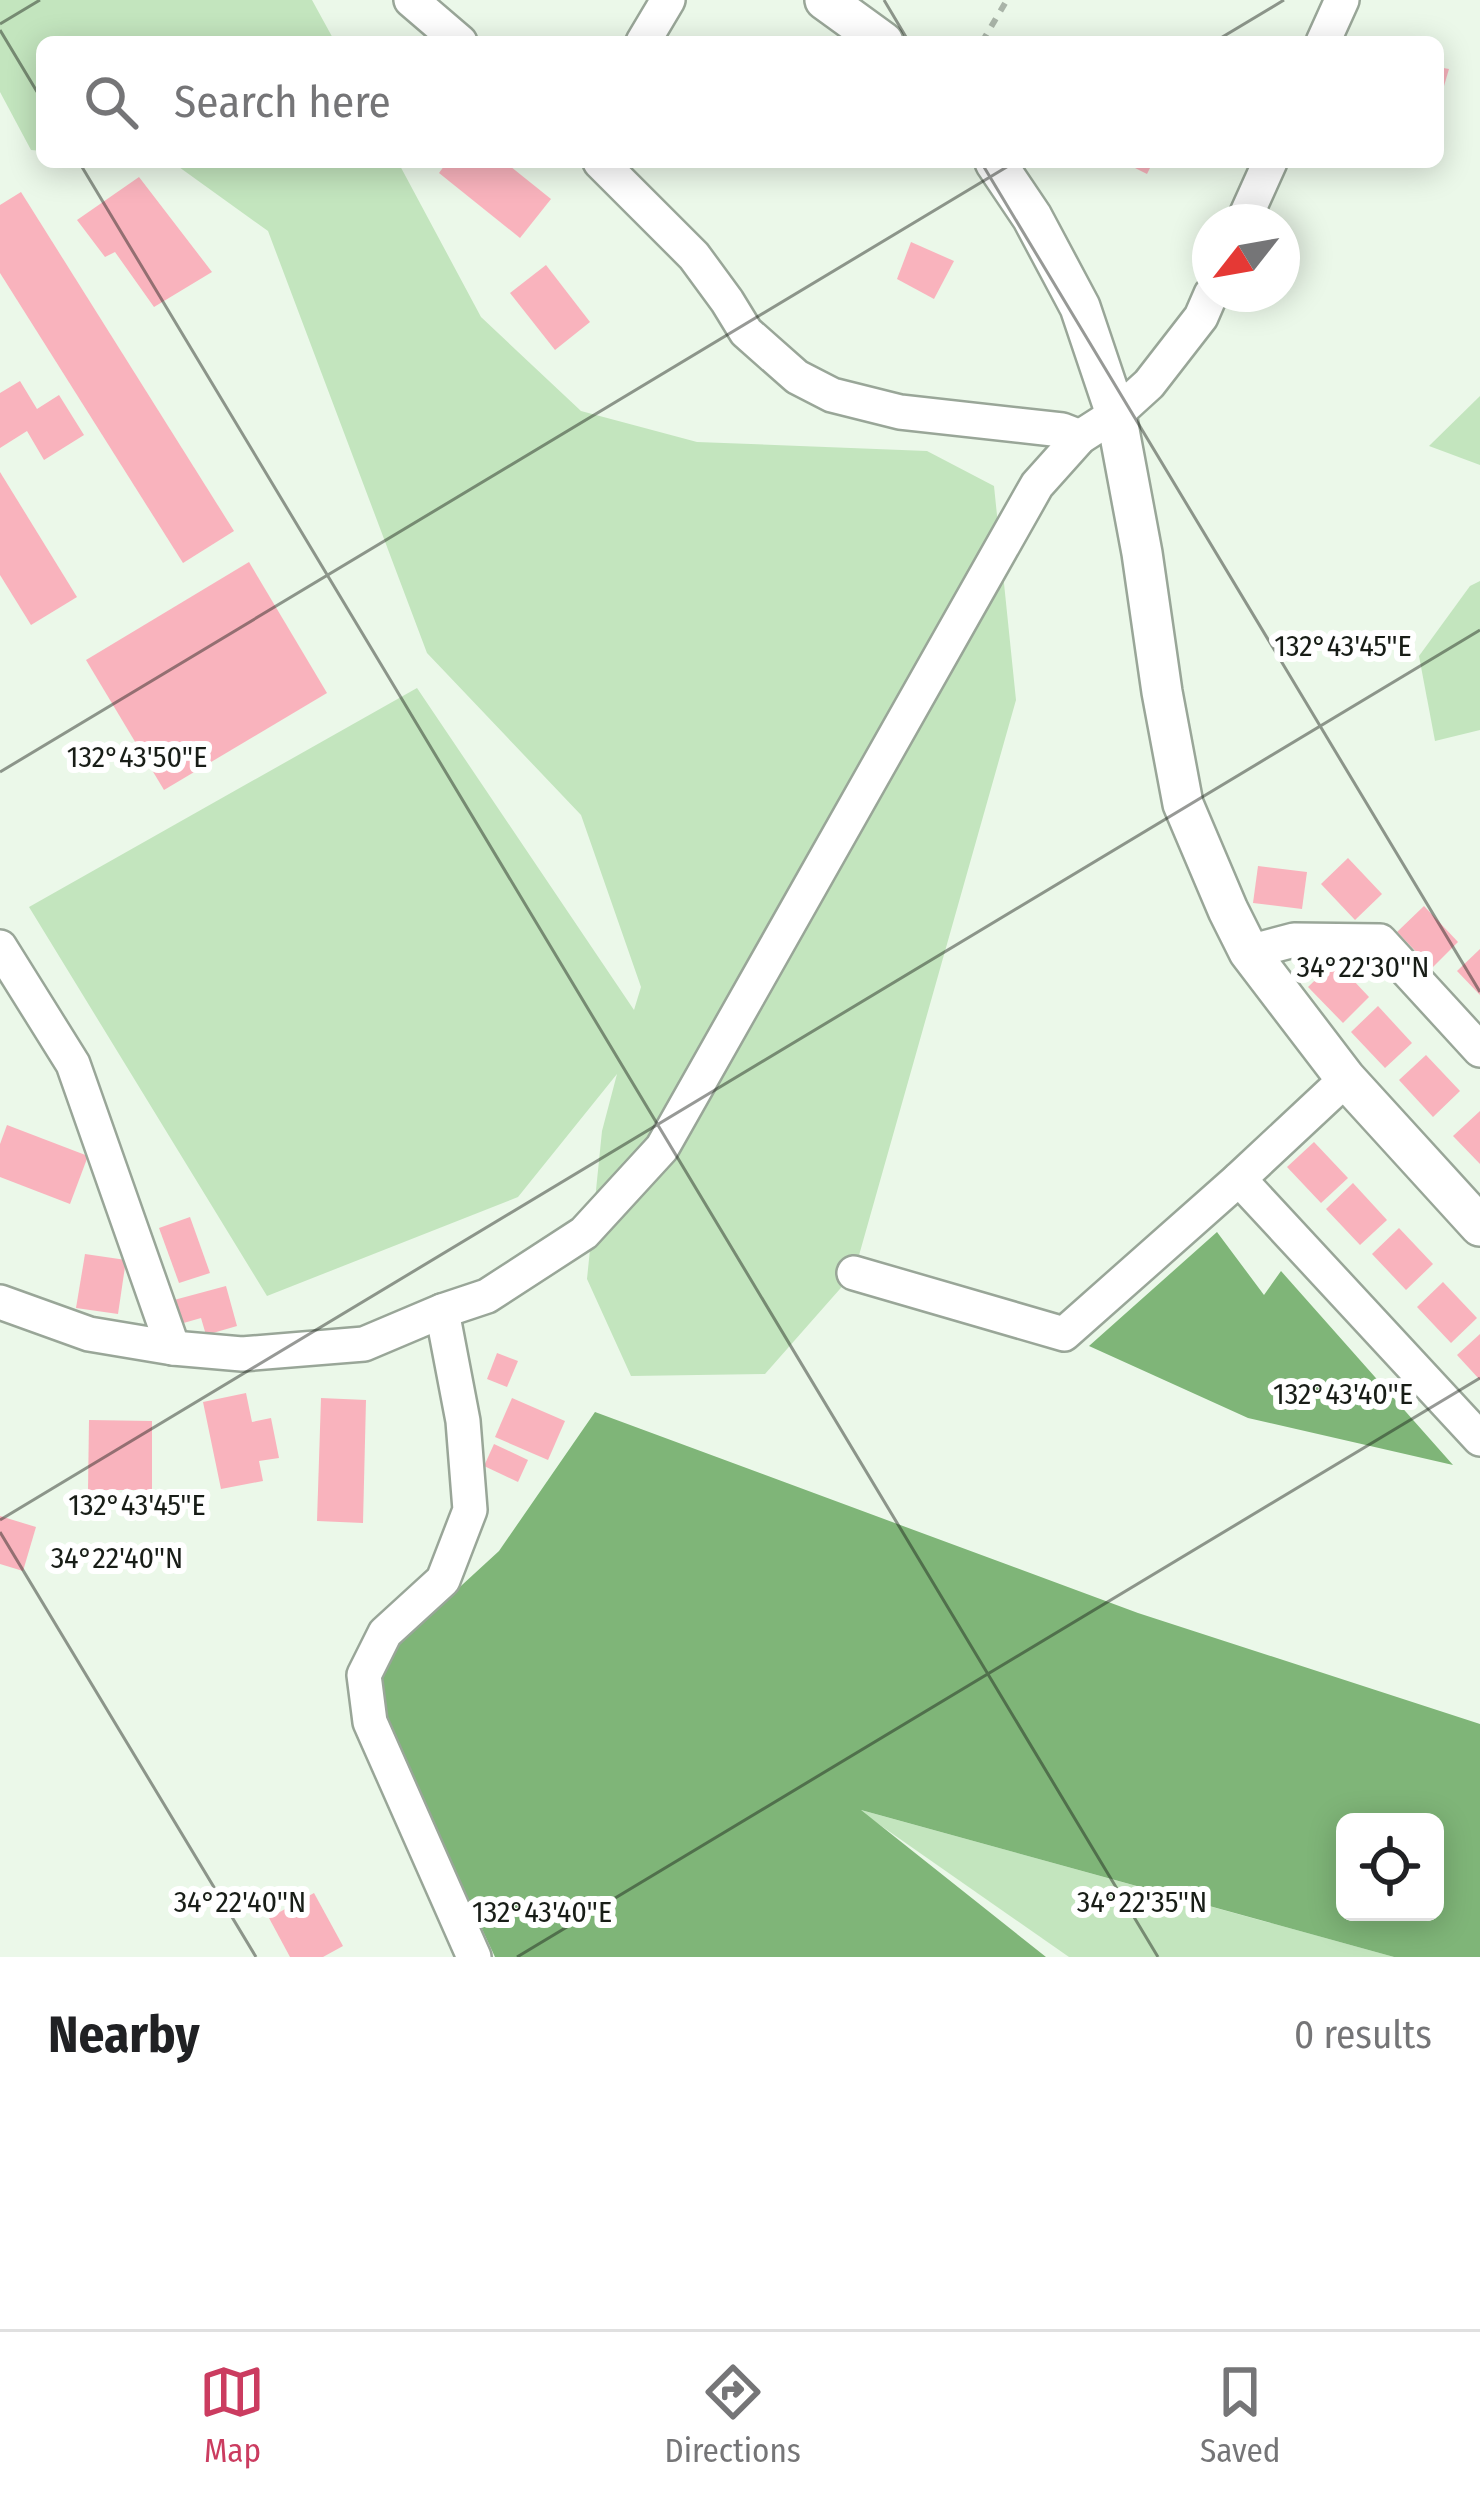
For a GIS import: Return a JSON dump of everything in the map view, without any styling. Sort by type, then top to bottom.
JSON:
[{"type":"street","points":[[411,0],[453,36]]},
{"type":"street","points":[[647,36],[668,0]]},
{"type":"street","points":[[825,0],[875,36]]},
{"type":"street","points":[[1326,36],[1342,0]]},
{"type":"street","points":[[606,168],[694,256],[746,332],[797,377],[832,394],[900,412],[1080,436]]},
{"type":"street","points":[[999,168],[1033,217],[1080,307],[1116,414],[1184,803],[1228,910],[1250,952],[1346,1079],[1480,1226]]},
{"type":"street","points":[[1251,204],[1267,168]]},
{"type":"street","points":[[0,1302],[89,1334],[173,1348],[242,1354],[364,1344],[487,1296],[584,1233],[662,1148],[1037,485],[1080,436],[1116,414],[1149,384],[1203,312]]},
{"type":"street","points":[[1250,952],[1294,940],[1380,941],[1480,1050]]},
{"type":"street","points":[[0,947],[73,1064],[173,1348]]},
{"type":"street","points":[[854,1273],[1064,1334],[1346,1079]]},
{"type":"street","points":[[1239,1179],[1480,1439]]},
{"type":"street","points":[[442,1311],[463,1420],[470,1510],[443,1580],[385,1633],[364,1675],[370,1722],[474,1957]]},
{"type":"path","points":[[986,36],[1007,0]]},
{"type":"shaded area","points":[[0,0],[312,0],[332,36],[36,36],[36,150],[31,150],[0,92]]},
{"type":"shaded area","points":[[180,168],[401,168],[481,317],[581,411],[697,442],[927,451],[994,486],[1016,700],[854,1273],[765,1374],[631,1376],[587,1279],[602,1131],[617,1074],[518,1197],[267,1296],[29,907],[417,688],[634,1010],[641,987],[581,815],[427,653],[268,231]]},
{"type":"shaded area","points":[[1480,396],[1480,465],[1429,446]]},
{"type":"shaded area","points":[[1480,581],[1480,730],[1435,741],[1419,656],[1470,586]]},
{"type":"shaded area","points":[[1217,1232],[1264,1295],[1281,1271],[1453,1465],[1248,1418],[1089,1346]]},
{"type":"shaded area","points":[[595,1412],[1138,1613],[1480,1724],[1480,1957],[1394,1957],[861,1810],[1046,1957],[495,1957],[364,1675],[499,1551]]},
{"type":"shaded area","points":[[857,1809],[1394,1957],[1069,1957]]},
{"type":"building","points":[[443,168],[512,168],[551,199],[520,238],[439,173]]},
{"type":"building","points":[[139,177],[212,272],[154,307],[115,252],[105,257],[77,220]]},
{"type":"building","points":[[21,192],[234,531],[183,563],[0,273],[0,205]]},
{"type":"building","points":[[911,242],[954,261],[934,299],[897,279]]},
{"type":"building","points":[[546,265],[590,322],[555,350],[510,293]]},
{"type":"building","points":[[20,381],[37,409],[59,395],[84,435],[44,460],[27,431],[0,448],[0,393]]},
{"type":"building","points":[[0,472],[77,597],[31,625],[0,575]]},
{"type":"building","points":[[249,562],[327,693],[164,790],[86,660]]},
{"type":"building","points":[[1348,858],[1382,894],[1355,920],[1321,884]]},
{"type":"building","points":[[1258,866],[1307,872],[1302,909],[1253,903]]},
{"type":"building","points":[[1424,906],[1458,942],[1432,968],[1397,932]]},
{"type":"building","points":[[1480,949],[1480,995],[1457,971]]},
{"type":"building","points":[[1335,961],[1369,997],[1343,1023],[1308,987]]},
{"type":"building","points":[[1378,1006],[1412,1043],[1385,1068],[1351,1032]]},
{"type":"building","points":[[1426,1055],[1460,1091],[1433,1117],[1399,1080]]},
{"type":"building","points":[[1480,1111],[1480,1164],[1453,1136]]},
{"type":"building","points":[[7,1125],[88,1156],[70,1204],[0,1177],[0,1144]]},
{"type":"building","points":[[1314,1142],[1348,1178],[1321,1203],[1287,1167]]},
{"type":"building","points":[[1353,1183],[1387,1220],[1360,1245],[1326,1209]]},
{"type":"building","points":[[190,1217],[210,1273],[179,1283],[159,1228]]},
{"type":"building","points":[[1399,1228],[1433,1264],[1406,1290],[1372,1254]]},
{"type":"building","points":[[85,1254],[126,1260],[118,1314],[76,1308]]},
{"type":"building","points":[[1443,1282],[1477,1318],[1451,1343],[1417,1307]]},
{"type":"building","points":[[226,1286],[237,1326],[206,1335],[201,1318],[180,1324],[174,1300]]},
{"type":"building","points":[[1480,1334],[1480,1380],[1457,1355]]},
{"type":"building","points":[[497,1353],[518,1361],[507,1387],[487,1379]]},
{"type":"building","points":[[246,1393],[252,1422],[271,1418],[279,1458],[259,1461],[263,1481],[221,1489],[203,1402]]},
{"type":"building","points":[[321,1398],[366,1400],[363,1523],[317,1521]]},
{"type":"building","points":[[512,1398],[565,1421],[548,1460],[495,1437]]},
{"type":"building","points":[[89,1420],[152,1421],[152,1490],[88,1490]]},
{"type":"building","points":[[494,1444],[528,1460],[518,1482],[484,1466]]},
{"type":"building","points":[[0,1516],[36,1527],[23,1571],[0,1564]]},
{"type":"building","points":[[314,1893],[343,1946],[323,1957],[290,1957],[269,1918]]}]
